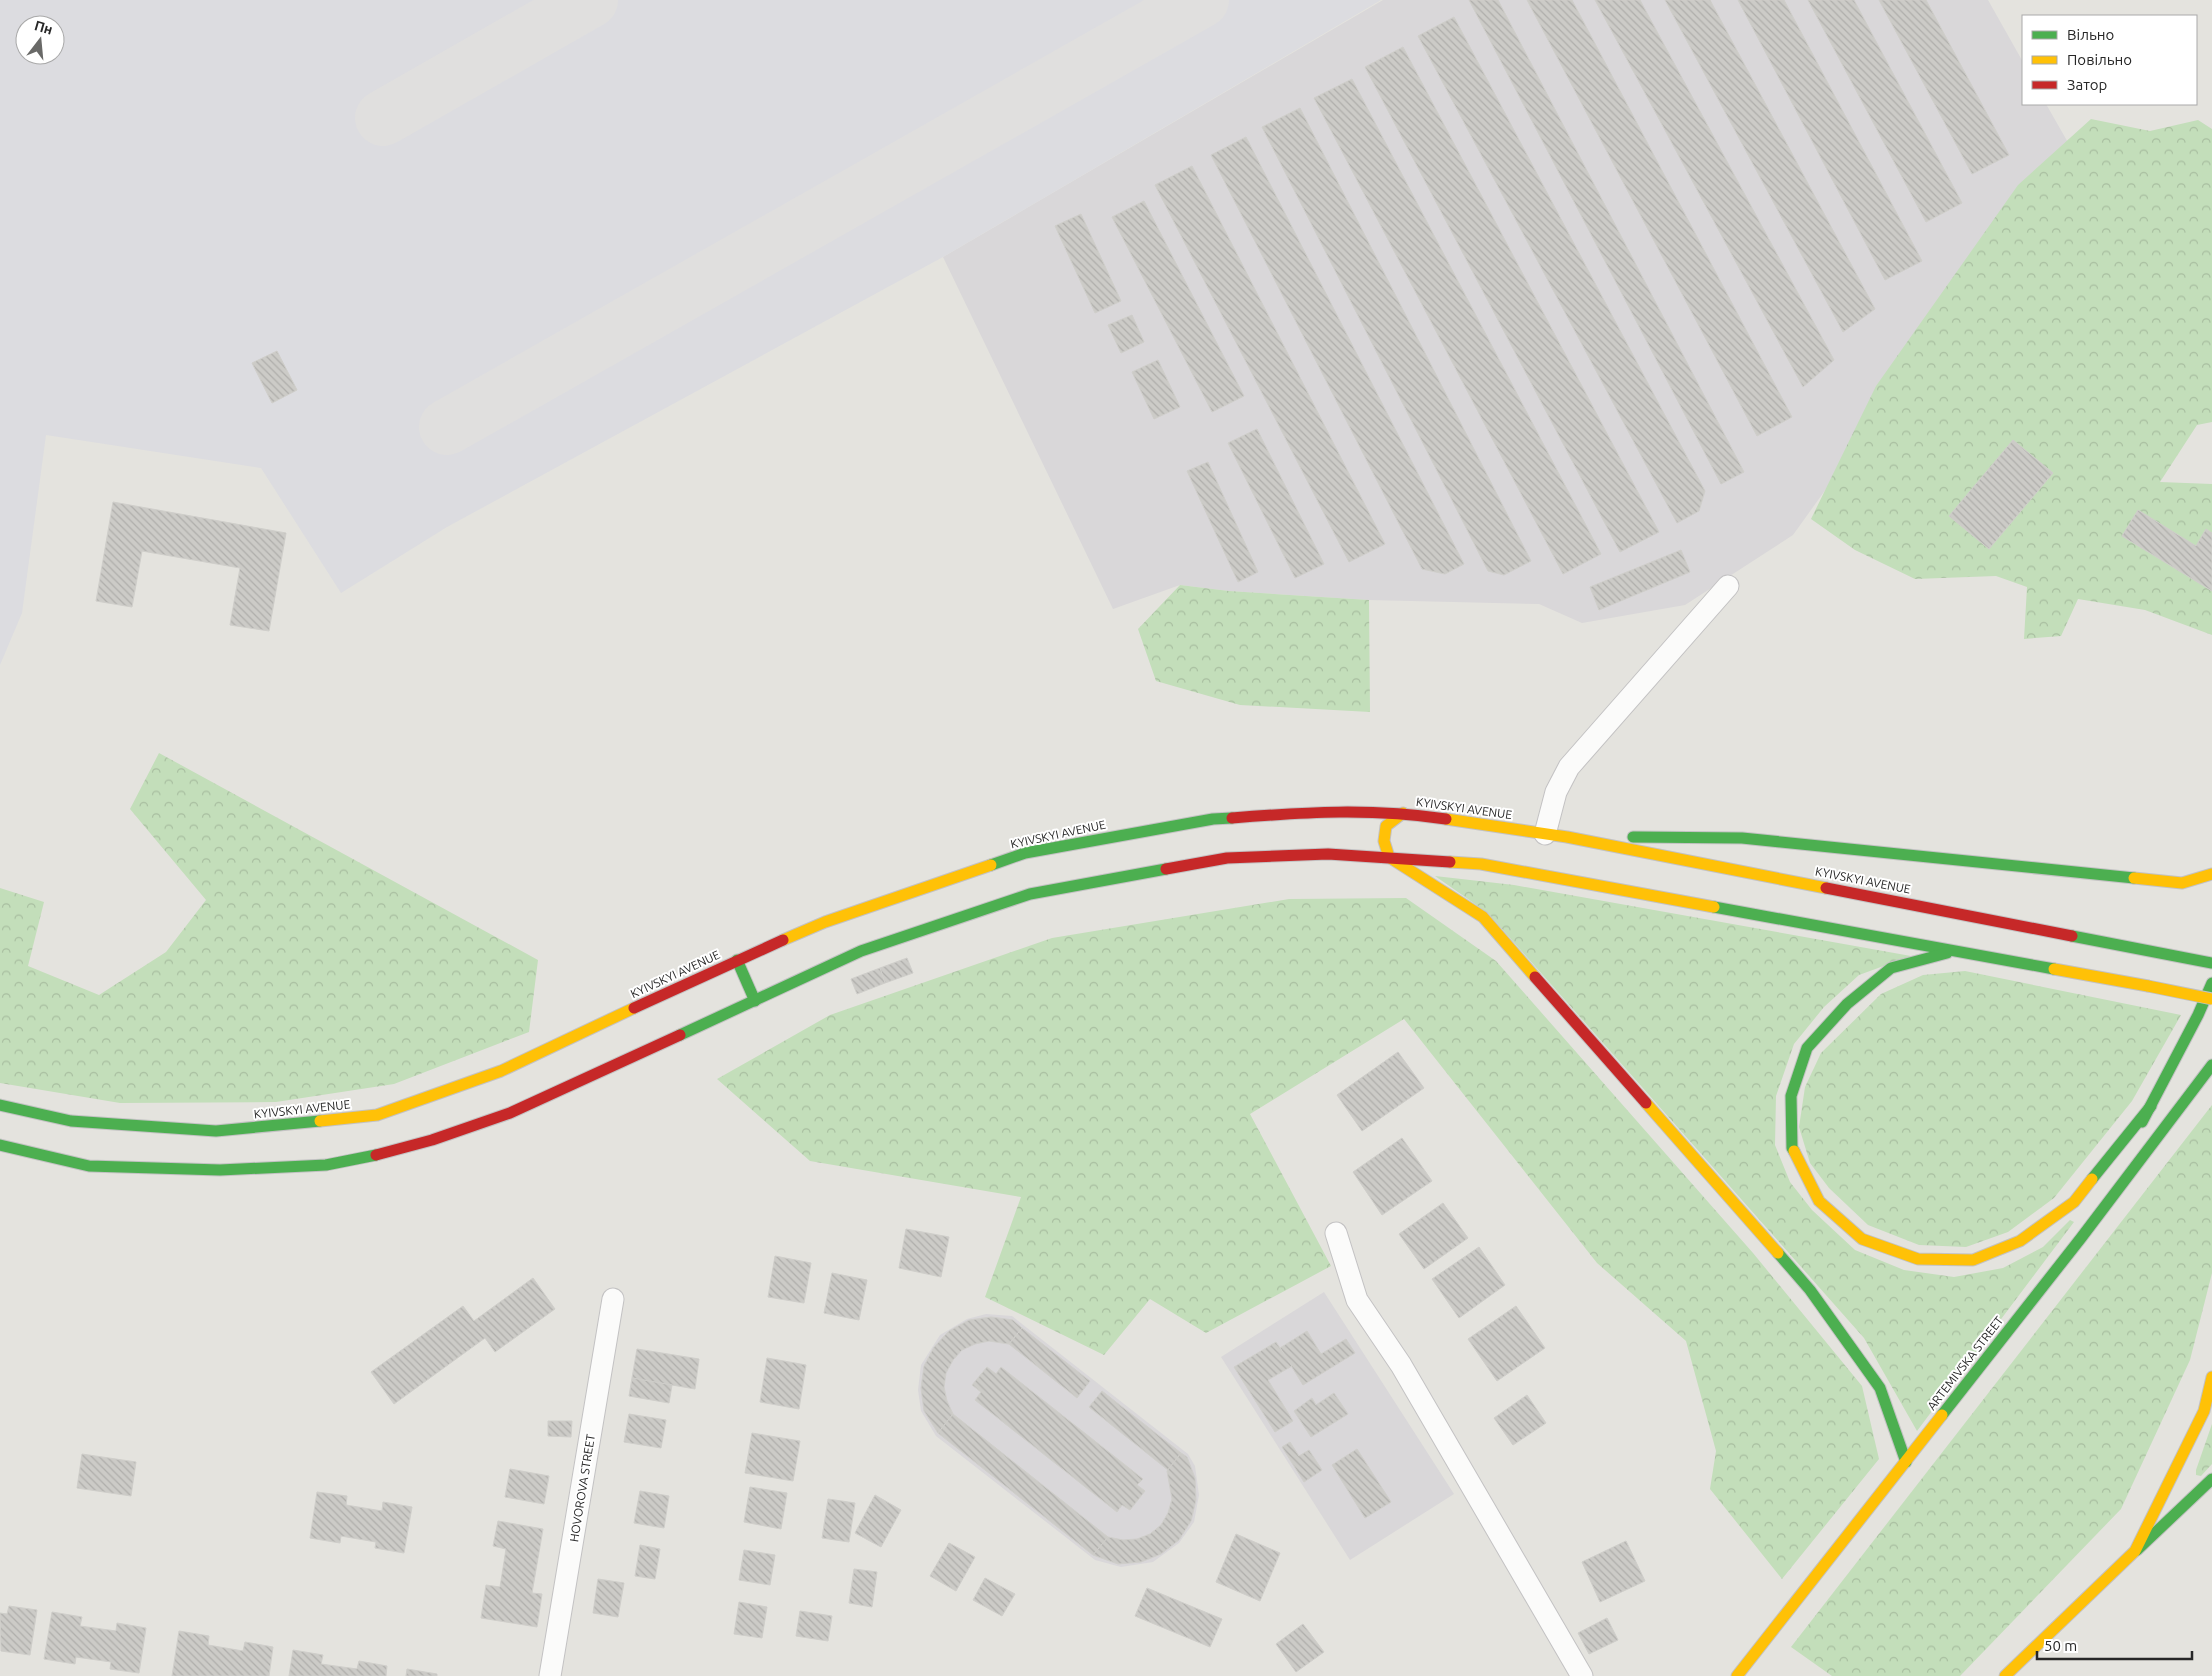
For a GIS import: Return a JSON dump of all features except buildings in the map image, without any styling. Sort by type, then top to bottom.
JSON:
[{"type":"main road","name":"KYIVSKYI AVENUE","points":[[0,1105],[71,1121],[216,1131],[377,1115],[501,1071],[652,1005],[737,960],[825,922],[1025,853],[1213,819],[1326,811],[1403,813],[1567,837],[2160,951],[2212,963]]},
{"type":"main road","points":[[1326,811],[1341,823]]},
{"type":"main road","points":[[1403,813],[1386,826],[1384,841],[1389,857],[1483,917],[1810,1290],[1880,1388],[1906,1462]]},
{"type":"main road","points":[[1567,837],[1742,838],[2182,883],[2212,874]]},
{"type":"main road","points":[[1328,854],[1341,839]]},
{"type":"main road","points":[[0,1145],[88,1166],[220,1170],[326,1165],[432,1140],[510,1113],[678,1033],[755,1001],[861,951],[1030,894],[1227,858],[1328,854],[1481,864],[2212,999]]},
{"type":"main road","points":[[1954,951],[1890,968],[1847,1004],[1807,1048],[1791,1096],[1792,1148],[1819,1200],[1862,1239],[1918,1259],[1974,1260],[2020,1242],[2074,1202],[2151,1106]]},
{"type":"main road","points":[[737,960],[755,1001]]},
{"type":"main road","points":[[2123,1159],[2198,1015],[2212,983]]},
{"type":"main road","name":"ARTEMIVSKA STREET","points":[[1737,1676],[2081,1238],[2212,1065]]},
{"type":"main road","points":[[2081,1238],[2113,1176]]},
{"type":"main road","points":[[2136,1551],[2204,1412],[2212,1377]]},
{"type":"main road","points":[[2005,1676],[2212,1479]]},
{"type":"street","points":[[1545,834],[1556,792],[1569,766],[1728,586]]},
{"type":"street","points":[[1336,1233],[1357,1300],[1401,1365],[1582,1676]]},
{"type":"street","name":"HOVOROVA STREET","points":[[550,1676],[613,1300]]},
{"type":"shaded area","points":[[0,0],[1381,0],[943,257],[447,527],[341,593],[261,468],[46,435],[22,613],[0,665]]},
{"type":"shaded area","points":[[1383,0],[1988,0],[2022,60],[2022,105],[2047,105],[2086,174],[2026,210],[1793,535],[1685,605],[1582,623],[1539,604],[1369,600],[1229,591],[1180,585],[1113,609],[943,257]]},
{"type":"shaded area","points":[[1324,1292],[1454,1494],[1350,1560],[1221,1357]]},
{"type":"shaded area","points":[[986,1314],[1012,1316],[1188,1454],[1195,1466],[1199,1495],[1194,1522],[1179,1543],[1153,1562],[1121,1567],[1095,1560],[936,1436],[921,1411],[918,1390],[921,1365],[940,1335],[967,1319]]},
{"type":"green space","points":[[2091,119],[2150,131],[2198,120],[2212,129],[2212,422],[2197,425],[2160,482],[2212,484],[2212,635],[2145,610],[2078,599],[2061,636],[2024,639],[2027,587],[1996,576],[1915,579],[1855,550],[1811,519],[1876,386],[2018,185]]},
{"type":"green space","points":[[1180,585],[1229,591],[1369,600],[1370,712],[1240,705],[1156,681],[1138,629]]},
{"type":"green space","points":[[159,753],[538,960],[529,1032],[394,1084],[276,1102],[120,1103],[0,1083],[0,888],[44,902],[28,966],[99,995],[166,952],[206,900],[130,809]]},
{"type":"green space","points":[[1435,876],[1514,885],[1911,956],[1859,975],[1824,1007],[1794,1044],[1776,1096],[1775,1145],[1790,1182],[1812,1210],[1855,1250],[1904,1270],[1954,1277],[2003,1268],[2043,1247],[2070,1220],[2074,1222],[1917,1431],[1864,1338],[1488,913]]},
{"type":"green space","points":[[1406,898],[1496,961],[1753,1253],[1862,1386],[1879,1459],[1782,1579],[1710,1489],[1716,1451],[1686,1341],[1597,1263],[1404,1019],[1250,1114],[1331,1266],[1206,1333],[1150,1299],[1104,1355],[985,1297],[1021,1197],[810,1161],[717,1079],[830,1015],[1052,938],[1289,899]]},
{"type":"green space","points":[[1965,971],[2181,1015],[2132,1101],[2054,1198],[2008,1232],[1966,1247],[1919,1245],[1868,1225],[1829,1188],[1810,1163],[1799,1127],[1805,1087],[1821,1053],[1881,994],[1923,975]]},
{"type":"green space","points":[[2212,1105],[2212,1273],[2190,1360],[2121,1509],[1960,1676],[1832,1676],[1791,1647]]},
{"type":"green space","points":[[2212,1424],[2212,1464],[2201,1476],[2196,1475],[2196,1470]]},
{"type":"taxiway","points":[[383,118],[590,0]]},
{"type":"taxiway","points":[[447,427],[1201,0]]},
{"type":"traffic: fast","points":[[991,865],[1025,853],[1213,819],[1232,818]]},
{"type":"traffic: fast","points":[[1633,837],[1742,838],[2134,878]]},
{"type":"traffic: fast","points":[[680,1035],[861,951],[1030,894],[1166,869]]},
{"type":"traffic: fast","points":[[1714,907],[2054,969]]},
{"type":"traffic: fast","points":[[2072,936],[2212,963]]},
{"type":"traffic: fast","points":[[1794,1151],[1792,1148],[1791,1096],[1807,1048],[1847,1004],[1891,968],[1947,953]]},
{"type":"traffic: fast","points":[[737,960],[755,1001]]},
{"type":"traffic: fast","points":[[2142,1122],[2198,1015],[2212,983]]},
{"type":"traffic: fast","points":[[1942,1415],[2081,1238],[2212,1065]]},
{"type":"traffic: fast","points":[[0,1105],[71,1121],[216,1131],[320,1121]]},
{"type":"traffic: fast","points":[[2092,1179],[2151,1106]]},
{"type":"traffic: fast","points":[[0,1145],[89,1166],[220,1170],[326,1165],[376,1155]]},
{"type":"traffic: fast","points":[[1778,1253],[1810,1290],[1880,1388],[1906,1462]]},
{"type":"traffic: fast","points":[[2137,1550],[2212,1479]]},
{"type":"traffic: slow","points":[[1389,857],[1384,841],[1386,826],[1403,813]]},
{"type":"traffic: slow","points":[[1446,819],[1567,837],[1826,888]]},
{"type":"traffic: slow","points":[[1389,857],[1483,917],[1535,977]]},
{"type":"traffic: slow","points":[[1450,862],[1481,864],[1714,907]]},
{"type":"traffic: slow","points":[[783,940],[825,922],[991,865]]},
{"type":"traffic: slow","points":[[2134,878],[2182,883],[2212,874]]},
{"type":"traffic: slow","points":[[2054,969],[2148,986]]},
{"type":"traffic: slow","points":[[2148,986],[2212,999]]},
{"type":"traffic: slow","points":[[320,1121],[377,1115],[501,1071],[634,1008]]},
{"type":"traffic: slow","points":[[1646,1103],[1778,1253]]},
{"type":"traffic: slow","points":[[1794,1151],[1819,1201],[1862,1239],[1918,1259],[1973,1260],[2020,1241],[2074,1202],[2092,1179]]},
{"type":"traffic: slow","points":[[2005,1676],[2135,1551],[2204,1411],[2212,1377]]},
{"type":"traffic: slow","points":[[1737,1676],[1942,1415]]},
{"type":"traffic: jam","points":[[1232,818],[1287,814],[1365,812],[1446,819]]},
{"type":"traffic: jam","points":[[1166,869],[1227,858],[1328,854],[1450,862]]},
{"type":"traffic: jam","points":[[1826,888],[2072,936]]},
{"type":"traffic: jam","points":[[634,1008],[783,940]]},
{"type":"traffic: jam","points":[[1535,977],[1646,1103]]},
{"type":"traffic: jam","points":[[376,1155],[432,1140],[510,1113],[680,1035]]}]
